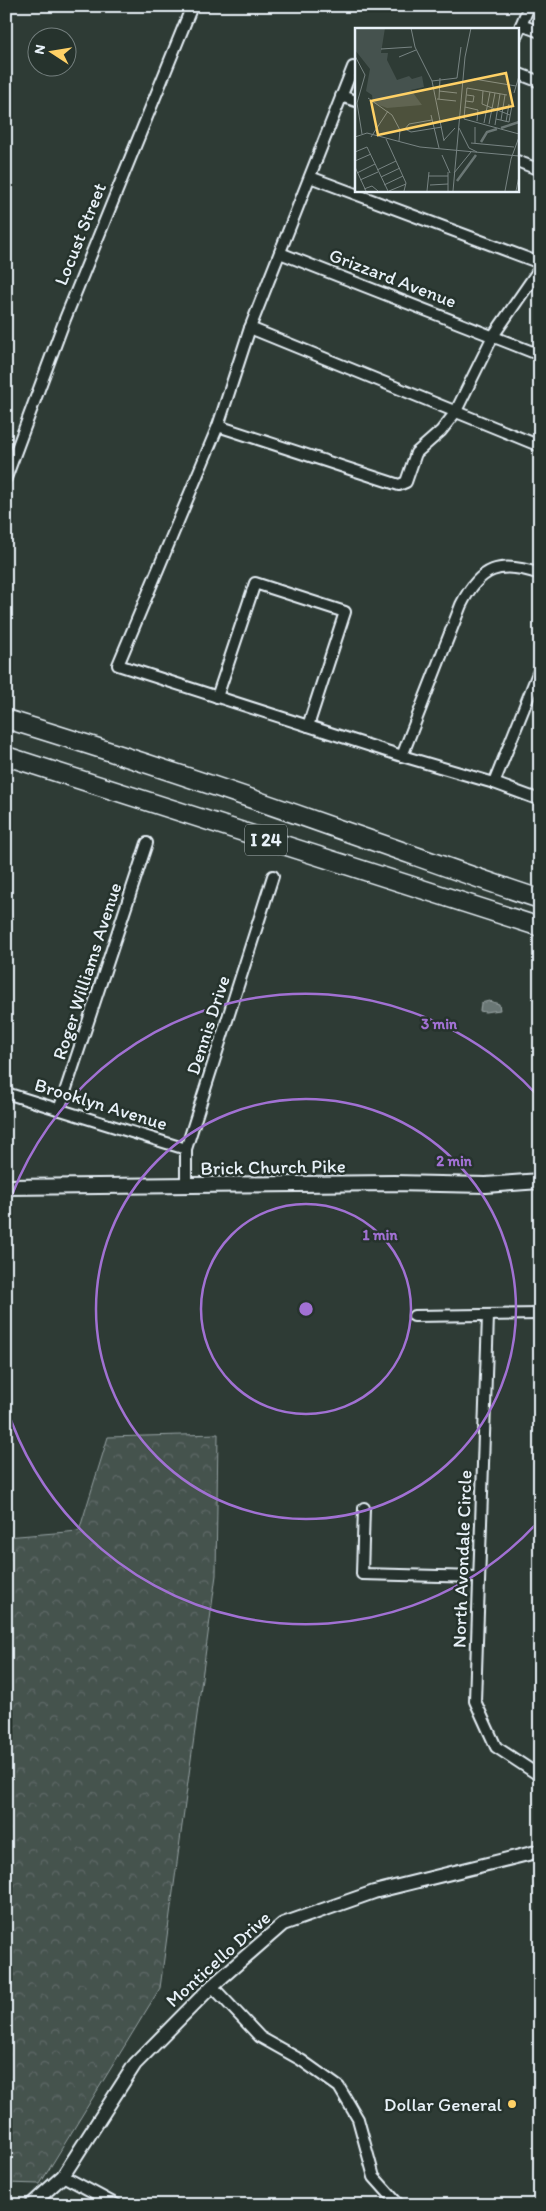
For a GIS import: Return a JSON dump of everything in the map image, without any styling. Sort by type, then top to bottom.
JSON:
[{"type":"highway","name":"I 24","points":[[6,718],[152,764],[349,832],[477,879],[540,899]]},
{"type":"highway","name":"I 24","points":[[6,756],[535,926]]},
{"type":"highway","points":[[477,879],[540,890]]},
{"type":"main road","name":"Brick Church Pike","points":[[6,1187],[186,1187],[394,1183],[486,1184],[540,1181]]},
{"type":"street","name":"Locust Street","points":[[6,478],[65,319],[192,6]]},
{"type":"street","points":[[518,33],[529,6]]},
{"type":"street","points":[[522,25],[540,32]]},
{"type":"street","points":[[353,66],[250,328],[218,426],[118,665],[402,756],[494,783],[540,800]]},
{"type":"street","points":[[518,74],[540,82]]},
{"type":"street","points":[[342,96],[355,101]]},
{"type":"street","points":[[518,161],[540,170]]},
{"type":"street","points":[[310,177],[540,263]]},
{"type":"street","name":"Grizzard Avenue","points":[[280,253],[540,355]]},
{"type":"street","points":[[218,426],[399,485],[406,482],[416,453],[441,431],[455,412],[493,336],[540,268]]},
{"type":"street","points":[[250,328],[540,446]]},
{"type":"street","points":[[402,756],[461,605],[470,587],[490,570],[504,567],[523,568],[540,574]]},
{"type":"street","points":[[217,697],[254,583],[309,600],[345,612],[308,726]]},
{"type":"street","points":[[494,783],[540,668]]},
{"type":"street","name":"Roger Williams Avenue","points":[[59,1110],[147,843]]},
{"type":"street","name":"Dennis Drive","points":[[186,1187],[186,1149],[273,876]]},
{"type":"street","name":"Brooklyn Avenue","points":[[6,1093],[186,1149]]},
{"type":"street","points":[[414,1316],[540,1314]]},
{"type":"street","name":"North Avondale Circle","points":[[488,1316],[475,1700],[496,1747],[540,1776]]},
{"type":"street","points":[[364,1508],[362,1574],[478,1577]]},
{"type":"street","name":"Monticello Drive","points":[[31,2205],[63,2176],[135,2064],[212,1986],[284,1924],[374,1892],[540,1851]]},
{"type":"street","points":[[212,1986],[260,2037],[301,2060],[339,2087],[358,2119],[374,2177],[399,2205]]},
{"type":"street","points":[[63,2176],[117,2205]]},
{"type":"green space","points":[[218,1434],[216,1575],[160,1988],[40,2184],[6,2183],[6,1537],[79,1531],[108,1437]]},
{"type":"water","points":[[489,1001],[499,1004],[500,1010],[480,1011],[481,1003]]},
{"type":"place","name":"Dollar General","points":[[512,2104]]}]
